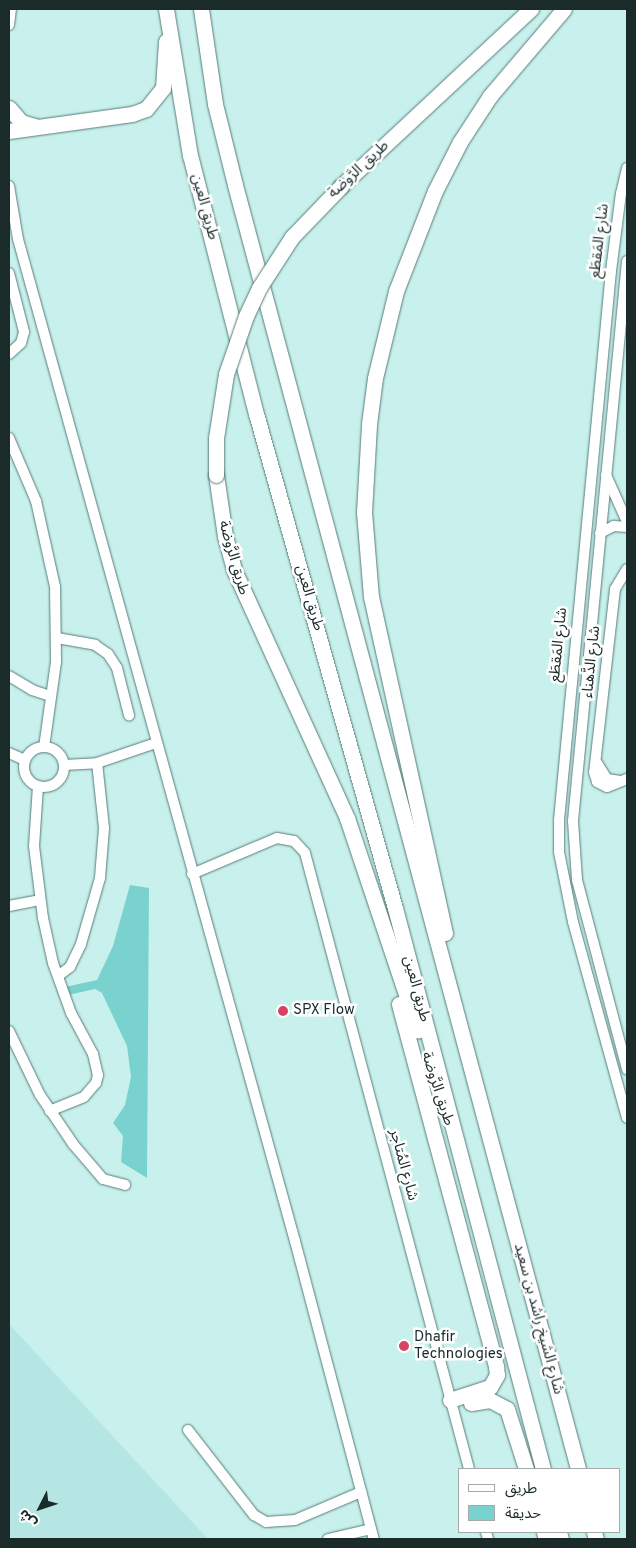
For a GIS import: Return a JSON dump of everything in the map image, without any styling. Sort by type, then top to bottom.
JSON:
[{"type":"highway","name":"طريق العين","points":[[166,9],[190,155],[257,417],[395,908],[468,1184]]},
{"type":"highway","points":[[201,9],[215,104],[235,185],[498,1169]]},
{"type":"highway","name":"طريق الرَّوضة","points":[[468,1184],[362,859],[324,766],[246,602],[225,536],[216,475],[216,438],[226,374],[246,316],[259,288],[292,237],[342,186],[530,9]]},
{"type":"highway","points":[[498,1169],[371,597],[366,551],[365,470],[374,387],[385,331],[411,248],[435,190],[460,142],[490,96],[564,9]]},
{"type":"highway","points":[[9,131],[132,114],[146,109],[163,88],[164,48],[170,33]]},
{"type":"highway","points":[[9,108],[21,122],[39,126]]},
{"type":"highway","points":[[362,859],[496,1367],[497,1375],[490,1387],[451,1404]]},
{"type":"highway","name":"شارع الشيخ راشد بن سعيد","points":[[498,1169],[578,1468]]},
{"type":"highway","points":[[468,1184],[543,1468]]},
{"type":"highway","points":[[451,1404],[483,1400],[503,1405],[511,1416],[526,1468]]},
{"type":"street","points":[[9,25],[12,9]]},
{"type":"street","name":"شارع المَقطَع","points":[[627,168],[621,193],[602,360],[560,790],[559,852],[573,922],[627,1118]]},
{"type":"street","points":[[9,186],[20,248],[295,1241],[372,1534],[328,1539]]},
{"type":"street","name":"شارع المَقطَع","points":[[627,261],[626,291],[616,371],[572,821],[573,853],[586,921],[623,1040],[627,1067]]},
{"type":"street","points":[[9,273],[24,332],[21,343],[9,354]]},
{"type":"street","points":[[602,360],[606,356],[612,358],[616,371]]},
{"type":"street","points":[[9,438],[28,480],[43,524],[54,587],[57,638],[44,746]]},
{"type":"street","points":[[606,474],[627,522]]},
{"type":"street","points":[[600,534],[614,526],[627,527]]},
{"type":"street","name":"شارع الدَّهناء","points":[[625,780],[610,787],[600,784],[594,775],[597,762],[615,589],[627,568]]},
{"type":"street","points":[[57,638],[95,645],[108,654],[117,668],[128,715]]},
{"type":"street","points":[[574,650],[583,657],[588,656]]},
{"type":"street","points":[[9,676],[27,688],[51,696]]},
{"type":"street","points":[[64,765],[98,763],[156,743]]},
{"type":"street","points":[[44,746],[60,754],[64,765],[59,780],[49,786],[38,786],[26,776],[25,760],[34,749],[44,746]]},
{"type":"street","points":[[9,754],[25,760]]},
{"type":"street","points":[[58,976],[70,967],[81,944],[100,878],[104,828],[98,763]]},
{"type":"street","points":[[38,786],[34,846],[39,900],[58,976],[71,1013],[93,1054],[98,1075],[96,1083],[84,1097],[50,1112]]},
{"type":"street","name":"شارع المُتاجر","points":[[192,874],[277,838],[294,841],[305,853],[469,1468]]},
{"type":"street","points":[[9,906],[39,900]]},
{"type":"street","points":[[9,1031],[50,1112],[99,1176],[111,1184],[125,1185]]},
{"type":"street","points":[[188,1430],[254,1515],[266,1522],[295,1520],[361,1492]]},
{"type":"shaded area","points":[[9,1324],[208,1539],[9,1539]]},
{"type":"green space","points":[[130,885],[149,888],[147,1178],[121,1162],[123,1136],[113,1123],[125,1105],[131,1077],[127,1046],[102,993],[95,989],[68,995],[65,987],[97,980],[113,946]]},
{"type":"place","name":"SPX Flow","points":[[283,1011]]},
{"type":"place","name":"Dhafir Technologies","points":[[404,1346]]}]
